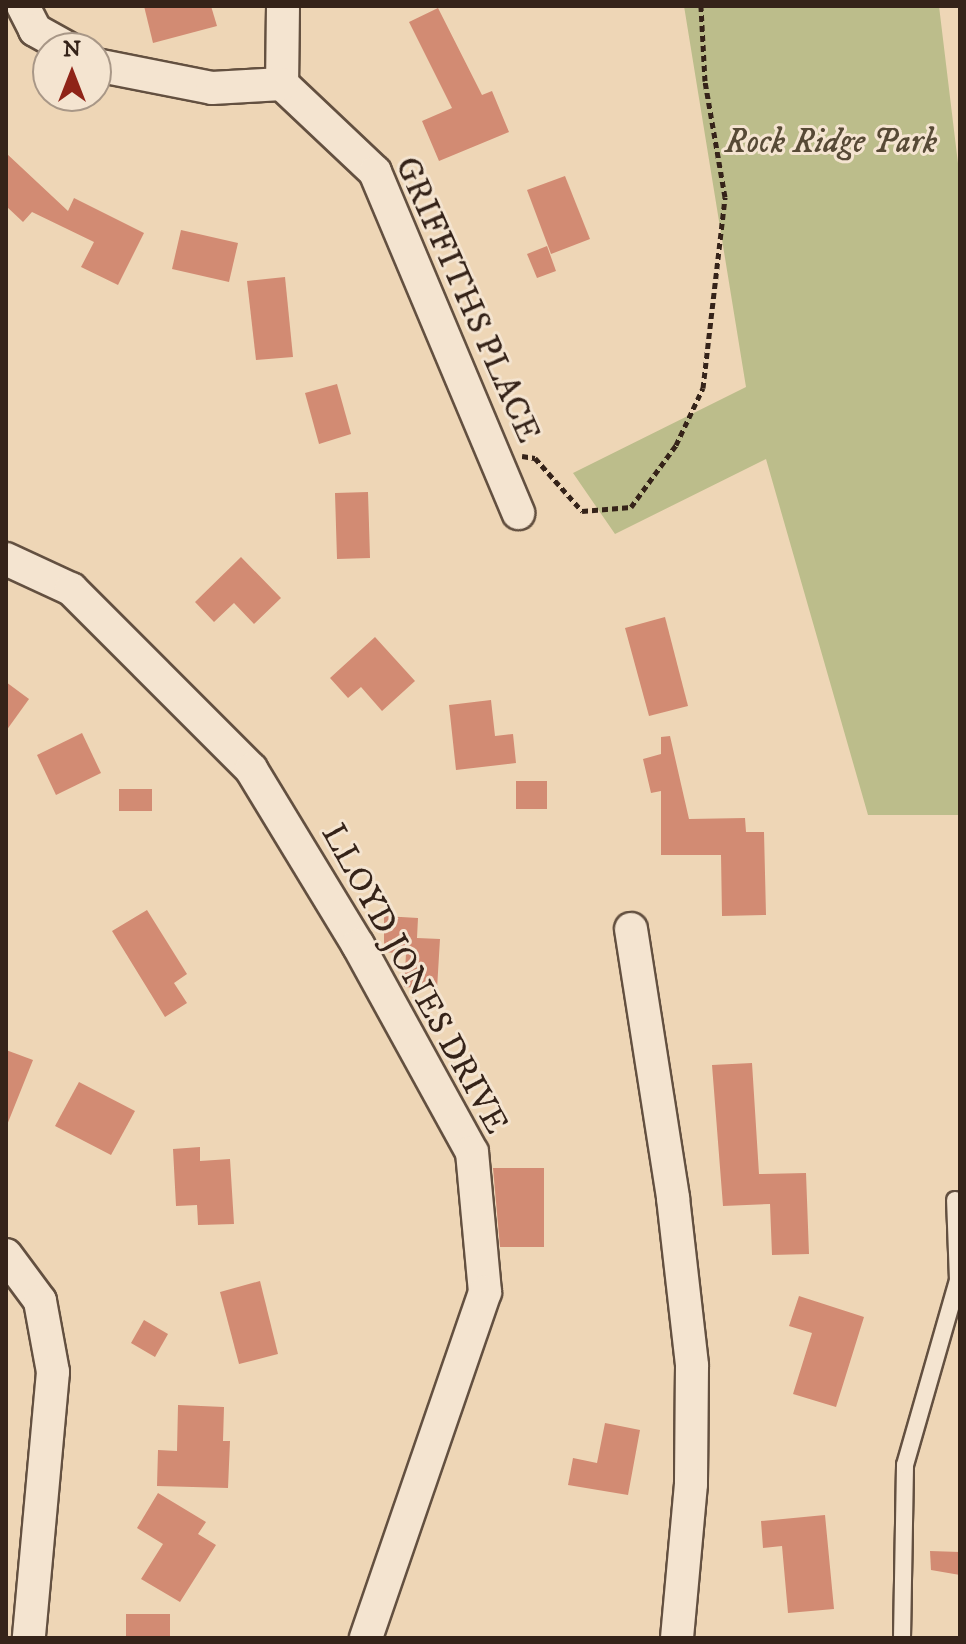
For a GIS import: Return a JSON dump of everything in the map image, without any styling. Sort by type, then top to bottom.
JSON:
[{"type":"street","points":[[23,6],[39,32]]},
{"type":"street","points":[[112,68],[212,88],[282,84],[283,6]]},
{"type":"street","name":"GRIFFITHS PLACE","points":[[282,84],[375,172],[518,513]]},
{"type":"street","name":"LLOYD JONES DRIVE","points":[[6,559],[71,589],[251,769],[358,945],[472,1152],[485,1292],[366,1638]]},
{"type":"street","points":[[631,929],[673,1198],[692,1366],[691,1484],[677,1638]]},
{"type":"street","points":[[6,1255],[40,1301],[53,1372],[29,1638]]},
{"type":"lane","points":[[902,1638],[905,1465],[958,1280],[955,1200]]},
{"type":"path","points":[[493,453],[535,458],[582,511],[631,507],[676,445],[703,388],[725,197],[705,81],[701,6]]},
{"type":"green space","name":"Rock Ridge Park","points":[[684,6],[939,6],[960,180],[960,815],[868,815],[766,459],[615,534],[573,473],[746,387]]},
{"type":"building","points":[[144,6],[211,6],[217,26],[153,43]]},
{"type":"building","points":[[438,8],[482,95],[492,91],[509,132],[439,161],[422,121],[452,108],[409,22]]},
{"type":"building","points":[[6,153],[68,211],[74,198],[144,233],[118,285],[81,267],[94,242],[32,212],[23,222],[6,206]]},
{"type":"building","points":[[565,176],[590,239],[551,254],[527,190]]},
{"type":"building","points":[[181,230],[238,243],[229,282],[172,269]]},
{"type":"building","points":[[547,246],[556,271],[537,278],[527,254]]},
{"type":"building","points":[[285,277],[293,357],[256,360],[247,281]]},
{"type":"building","points":[[337,384],[351,434],[319,444],[305,393]]},
{"type":"building","points":[[368,492],[370,558],[337,559],[335,493]]},
{"type":"building","points":[[241,557],[281,598],[254,624],[234,603],[214,622],[195,602]]},
{"type":"building","points":[[665,617],[688,706],[649,716],[625,628]]},
{"type":"building","points":[[375,637],[415,681],[382,711],[361,687],[348,698],[330,678]]},
{"type":"building","points":[[6,682],[29,699],[6,731]]},
{"type":"building","points":[[491,700],[495,736],[513,734],[516,763],[456,770],[449,705]]},
{"type":"building","points":[[82,733],[101,773],[56,795],[37,755]]},
{"type":"building","points":[[670,736],[689,819],[745,818],[746,832],[764,832],[766,915],[722,916],[721,855],[661,855],[661,791],[651,793],[643,759],[661,754],[661,737]]},
{"type":"building","points":[[516,781],[547,781],[547,809],[516,809]]},
{"type":"building","points":[[119,789],[152,789],[152,811],[119,811]]},
{"type":"building","points":[[147,910],[187,974],[174,983],[187,1003],[165,1017],[112,931]]},
{"type":"building","points":[[384,916],[418,918],[417,938],[440,939],[437,989],[404,987],[406,954],[384,952]]},
{"type":"building","points":[[6,1050],[33,1060],[7,1125],[6,1125]]},
{"type":"building","points":[[752,1063],[759,1174],[806,1173],[809,1254],[772,1255],[770,1204],[723,1206],[712,1065]]},
{"type":"building","points":[[79,1082],[135,1111],[111,1155],[55,1126]]},
{"type":"building","points":[[200,1147],[200,1161],[230,1159],[234,1224],[198,1225],[197,1205],[176,1206],[173,1149]]},
{"type":"building","points":[[493,1168],[544,1168],[544,1247],[500,1247]]},
{"type":"building","points":[[260,1281],[278,1354],[239,1364],[220,1292]]},
{"type":"building","points":[[799,1296],[864,1317],[836,1407],[793,1394],[812,1333],[789,1326]]},
{"type":"building","points":[[144,1320],[168,1334],[155,1357],[131,1343]]},
{"type":"building","points":[[178,1405],[224,1407],[223,1441],[230,1441],[228,1488],[157,1486],[158,1450],[177,1451]]},
{"type":"building","points":[[605,1423],[640,1430],[628,1495],[568,1485],[573,1458],[597,1463]]},
{"type":"building","points":[[158,1493],[206,1522],[198,1534],[216,1545],[180,1602],[141,1579],[163,1544],[137,1528]]},
{"type":"building","points":[[825,1515],[834,1609],[788,1613],[782,1546],[763,1548],[761,1521]]},
{"type":"building","points":[[930,1551],[960,1552],[960,1575],[931,1570]]},
{"type":"building","points":[[126,1614],[170,1614],[170,1638],[126,1638]]}]
